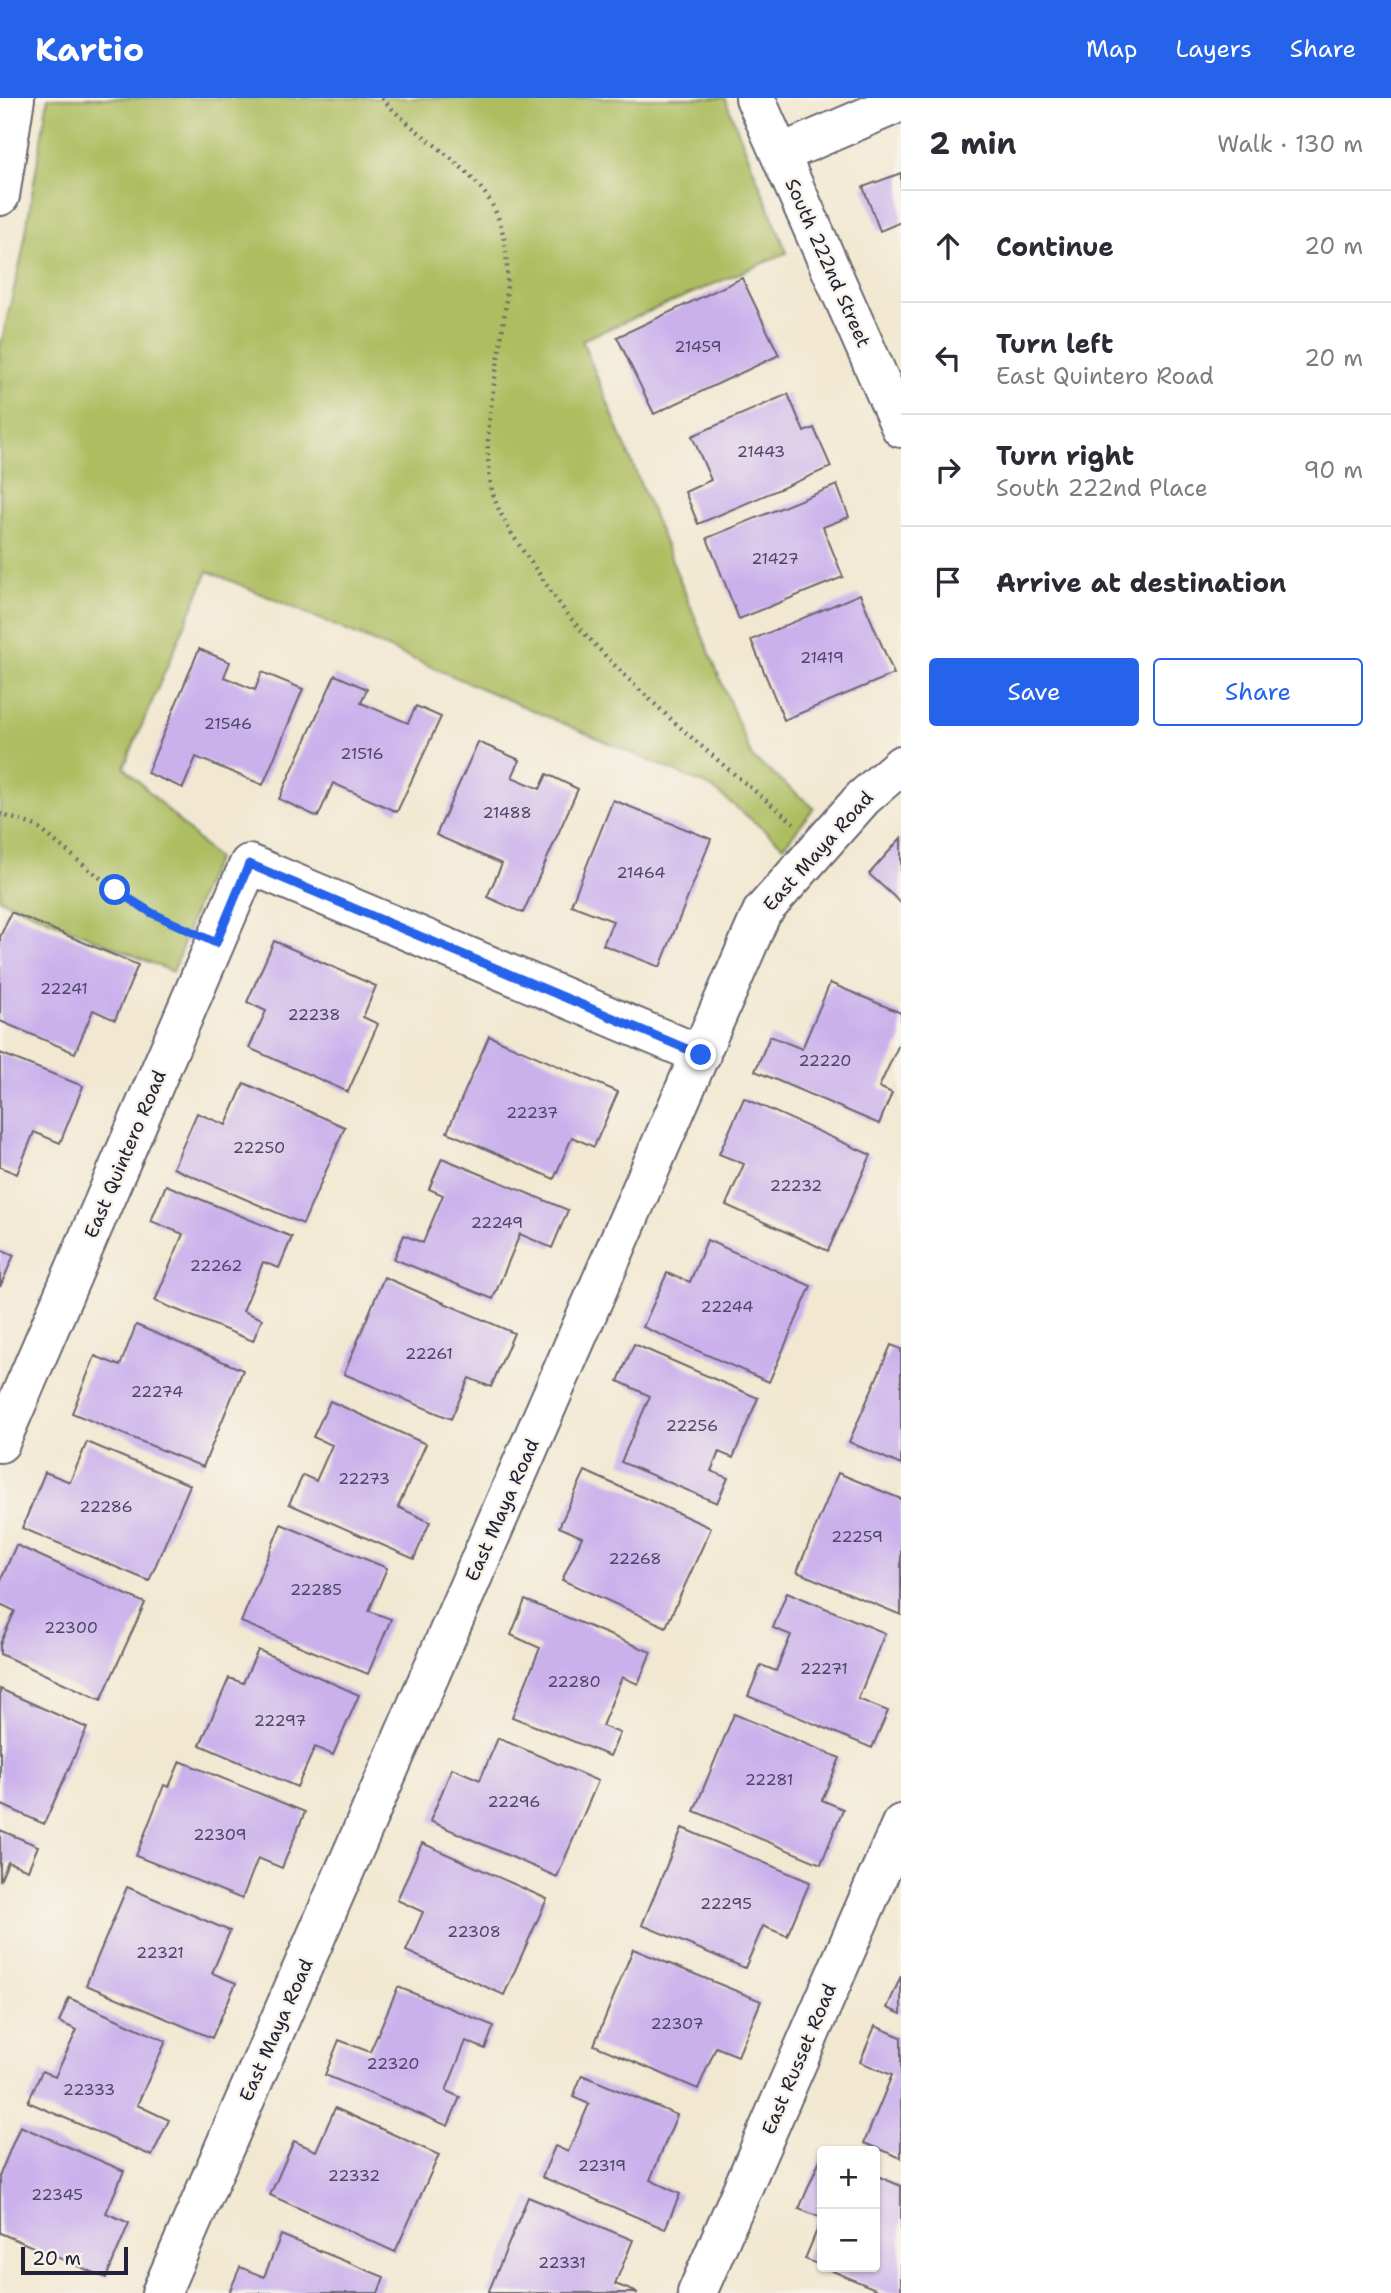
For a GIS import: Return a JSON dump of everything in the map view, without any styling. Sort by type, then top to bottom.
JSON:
[{"type":"street","points":[[0,196],[15,98]]},
{"type":"street","name":"South 222nd Street","points":[[755,98],[901,428]]},
{"type":"street","points":[[780,154],[901,102]]},
{"type":"street","name":"East Maya Road","points":[[161,2293],[762,912],[863,798],[901,765]]},
{"type":"street","name":"East Quintero Road","points":[[0,1443],[249,864],[701,1055]]},
{"type":"street","name":"East Russet Road","points":[[697,2293],[901,1824]]},
{"type":"path","points":[[382,98],[485,193],[502,222],[509,254],[491,403],[488,470],[493,493],[515,540],[584,632],[710,756],[822,845]]},
{"type":"path","points":[[0,814],[36,826],[115,890],[152,913],[216,943]]},
{"type":"green space","points":[[48,98],[725,98],[787,253],[582,340],[752,757],[814,808],[784,846],[711,787],[208,571],[124,767],[217,859],[198,901],[173,972],[0,899],[0,348],[22,255]]},
{"type":"building","points":[[901,173],[901,222],[880,231],[863,187]]},
{"type":"building","points":[[742,278],[779,355],[654,414],[617,337]]},
{"type":"building","points":[[788,394],[804,432],[814,428],[831,467],[698,524],[685,492],[711,480],[692,436]]},
{"type":"building","points":[[837,485],[849,517],[823,527],[843,577],[739,619],[707,538]]},
{"type":"building","points":[[860,594],[894,674],[784,720],[751,640]]},
{"type":"building","points":[[199,649],[230,662],[224,677],[255,690],[262,672],[303,689],[263,785],[196,757],[183,788],[147,773]]},
{"type":"building","points":[[335,675],[367,689],[361,703],[408,723],[416,706],[441,717],[397,812],[333,783],[318,817],[279,799]]},
{"type":"building","points":[[478,742],[520,760],[512,777],[540,789],[547,774],[578,789],[523,913],[487,897],[502,864],[436,835]]},
{"type":"building","points":[[613,800],[711,839],[660,967],[603,945],[613,921],[571,905]]},
{"type":"building","points":[[901,838],[901,903],[869,874]]},
{"type":"building","points":[[11,912],[138,965],[115,1020],[93,1010],[75,1053],[0,1021],[0,937]]},
{"type":"building","points":[[274,941],[376,986],[363,1017],[378,1024],[348,1092],[249,1048],[266,1011],[247,1002]]},
{"type":"building","points":[[830,983],[901,1013],[901,1040],[879,1087],[892,1093],[879,1124],[755,1071],[770,1036],[802,1049]]},
{"type":"building","points":[[489,1036],[618,1092],[594,1147],[572,1137],[554,1179],[447,1132]]},
{"type":"building","points":[[0,1053],[83,1086],[60,1143],[34,1132],[17,1174],[0,1167]]},
{"type":"building","points":[[244,1083],[345,1127],[303,1224],[173,1168],[197,1113],[226,1125]]},
{"type":"building","points":[[744,1098],[871,1155],[828,1251],[726,1205],[744,1164],[719,1154]]},
{"type":"building","points":[[442,1158],[568,1210],[552,1248],[520,1234],[493,1299],[394,1259],[404,1235],[423,1243],[443,1195],[429,1189]]},
{"type":"building","points":[[166,1185],[292,1237],[279,1268],[263,1262],[243,1311],[262,1319],[253,1341],[155,1301],[183,1234],[151,1221]]},
{"type":"building","points":[[707,1240],[811,1286],[769,1382],[643,1327],[667,1273],[690,1282]]},
{"type":"building","points":[[0,1249],[14,1255],[0,1287]]},
{"type":"building","points":[[384,1277],[514,1333],[491,1387],[469,1378],[451,1419],[344,1374]]},
{"type":"building","points":[[136,1325],[243,1370],[203,1467],[72,1413],[95,1356],[120,1366]]},
{"type":"building","points":[[634,1344],[758,1398],[733,1458],[719,1452],[711,1471],[728,1478],[717,1503],[621,1462],[650,1396],[618,1381]]},
{"type":"building","points":[[891,1345],[901,1349],[901,1465],[849,1442]]},
{"type":"building","points":[[330,1401],[426,1444],[398,1507],[430,1522],[414,1559],[289,1504],[303,1475],[316,1481],[332,1445],[313,1437]]},
{"type":"building","points":[[87,1442],[190,1485],[149,1581],[22,1528],[45,1472],[70,1482]]},
{"type":"building","points":[[585,1471],[711,1528],[666,1627],[562,1580],[582,1537],[559,1527]]},
{"type":"building","points":[[838,1473],[901,1499],[901,1615],[797,1572]]},
{"type":"building","points":[[281,1524],[387,1568],[369,1611],[391,1619],[368,1674],[241,1622]]},
{"type":"building","points":[[16,1545],[145,1603],[101,1700],[0,1654],[0,1644],[15,1611],[0,1604],[0,1582]]},
{"type":"building","points":[[787,1592],[885,1633],[858,1699],[888,1711],[872,1748],[748,1696],[761,1665],[776,1671],[791,1635],[773,1628]]},
{"type":"building","points":[[525,1600],[651,1652],[638,1684],[622,1677],[602,1726],[620,1733],[610,1756],[512,1717],[540,1648],[511,1635]]},
{"type":"building","points":[[258,1650],[359,1695],[333,1755],[315,1747],[297,1787],[200,1745],[229,1678],[243,1683]]},
{"type":"building","points":[[0,1689],[87,1728],[44,1824],[0,1804]]},
{"type":"building","points":[[734,1714],[840,1758],[822,1800],[843,1809],[821,1864],[694,1811]]},
{"type":"building","points":[[498,1738],[598,1781],[557,1877],[430,1821],[452,1768],[480,1780]]},
{"type":"building","points":[[180,1761],[305,1812],[282,1868],[258,1858],[242,1899],[136,1856],[164,1785],[169,1787]]},
{"type":"building","points":[[682,1828],[810,1882],[787,1936],[763,1926],[745,1968],[642,1925]]},
{"type":"building","points":[[0,1830],[38,1846],[28,1870],[8,1862],[0,1881]]},
{"type":"building","points":[[422,1843],[547,1899],[504,1995],[406,1951],[423,1912],[397,1900]]},
{"type":"building","points":[[127,1887],[230,1931],[212,1973],[236,1983],[212,2038],[86,1985]]},
{"type":"building","points":[[633,1949],[761,2001],[738,2056],[716,2047],[698,2089],[594,2045]]},
{"type":"building","points":[[901,1976],[901,2014],[887,2008]]},
{"type":"building","points":[[398,1987],[494,2026],[485,2049],[466,2041],[446,2091],[460,2097],[448,2126],[325,2075],[339,2040],[370,2052]]},
{"type":"building","points":[[69,1998],[166,2041],[137,2105],[169,2120],[152,2156],[28,2102],[42,2071],[55,2077],[77,2030],[59,2022]]},
{"type":"building","points":[[875,2026],[901,2037],[901,2158],[880,2149],[880,2146],[864,2143],[892,2075],[860,2062]]},
{"type":"building","points":[[582,2075],[677,2115],[650,2180],[680,2194],[665,2229],[542,2177],[555,2146],[568,2152],[589,2104],[573,2097]]},
{"type":"building","points":[[335,2108],[439,2155],[395,2252],[270,2195],[294,2141],[316,2151]]},
{"type":"building","points":[[20,2126],[124,2171],[106,2213],[129,2223],[106,2278],[0,2233],[0,2174]]},
{"type":"building","points":[[817,2167],[817,2216],[799,2209]]},
{"type":"building","points":[[880,2177],[901,2186],[901,2293],[885,2293],[835,2272],[880,2272]]},
{"type":"building","points":[[528,2197],[633,2240],[615,2284],[638,2293],[488,2293]]},
{"type":"building","points":[[817,2230],[817,2264],[805,2259]]},
{"type":"building","points":[[281,2235],[384,2277],[378,2293],[229,2293],[240,2267],[264,2277]]},
{"type":"route","points":[[115,890],[152,913],[216,943],[249,864],[701,1055]]}]
